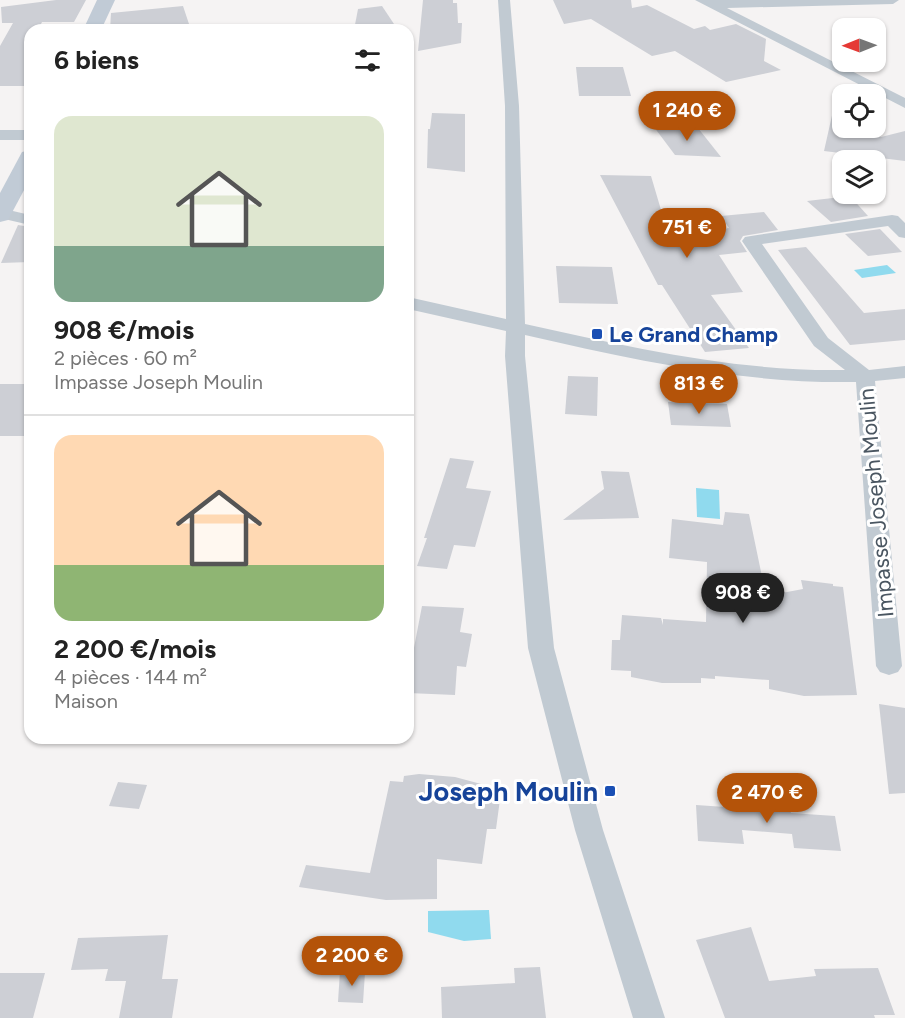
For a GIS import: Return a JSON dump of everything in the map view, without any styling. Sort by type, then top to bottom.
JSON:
[{"type":"main road","points":[[95,24],[106,0]]},
{"type":"main road","points":[[0,214],[24,168]]},
{"type":"street","points":[[504,0],[512,106],[514,356],[541,648],[589,830],[649,1018]]},
{"type":"street","points":[[706,3],[893,0]]},
{"type":"street","points":[[706,3],[905,104]]},
{"type":"street","points":[[0,135],[24,135]]},
{"type":"street","points":[[0,214],[24,219]]},
{"type":"street","points":[[865,376],[821,342],[751,241],[892,220],[905,233]]},
{"type":"street","points":[[414,304],[580,342],[743,372],[802,377],[865,376],[905,372]]},
{"type":"street","name":"Impasse Joseph Moulin","points":[[865,376],[889,666]]},
{"type":"water","points":[[887,265],[896,273],[862,278],[854,270]]},
{"type":"water","points":[[696,488],[719,490],[720,519],[697,517]]},
{"type":"water","points":[[489,910],[491,939],[464,941],[428,932],[428,911]]},
{"type":"building","points":[[56,0],[86,0],[74,22],[24,24],[24,86],[0,86],[0,46],[13,23],[2,23],[1,7]]},
{"type":"building","points":[[423,0],[453,0],[453,3],[457,3],[458,23],[462,23],[461,43],[418,51]]},
{"type":"building","points":[[553,0],[631,0],[632,8],[647,5],[694,29],[705,26],[710,30],[736,24],[766,39],[764,61],[781,70],[726,82],[675,51],[652,56],[591,19],[564,24]]},
{"type":"building","points":[[183,6],[189,24],[110,24],[111,13]]},
{"type":"building","points":[[382,6],[394,24],[355,24],[358,9]]},
{"type":"building","points":[[576,67],[623,67],[631,96],[579,96]]},
{"type":"building","points":[[432,113],[465,114],[465,172],[427,168],[428,129],[430,129]]},
{"type":"building","points":[[832,115],[832,138],[886,138],[886,136],[905,131],[905,161],[886,159],[886,150],[824,151]]},
{"type":"building","points":[[654,127],[698,128],[721,157],[675,155]]},
{"type":"building","points":[[600,175],[651,176],[669,237],[729,228],[721,216],[764,212],[778,230],[743,236],[740,241],[747,252],[719,255],[743,292],[711,295],[749,348],[705,352],[662,285],[658,285]]},
{"type":"building","points":[[832,198],[832,204],[857,204],[868,216],[831,222],[807,201]]},
{"type":"building","points":[[18,225],[24,226],[24,262],[1,263]]},
{"type":"building","points":[[880,229],[902,252],[868,256],[845,234]]},
{"type":"building","points":[[806,247],[864,313],[905,309],[905,340],[850,345],[778,250]]},
{"type":"building","points":[[556,266],[612,267],[618,304],[559,303]]},
{"type":"building","points":[[568,376],[598,377],[597,416],[565,414]]},
{"type":"building","points":[[0,384],[24,384],[24,436],[0,436]]},
{"type":"building","points":[[668,402],[727,404],[731,427],[671,425]]},
{"type":"building","points":[[450,458],[474,461],[466,488],[491,491],[475,547],[454,545],[447,569],[417,566],[427,538],[424,538]]},
{"type":"building","points":[[601,471],[629,472],[639,518],[563,520],[604,489]]},
{"type":"building","points":[[725,512],[749,514],[766,596],[803,589],[801,580],[843,587],[857,695],[804,696],[769,689],[769,680],[715,676],[715,679],[701,678],[701,683],[662,683],[631,677],[631,671],[611,670],[612,640],[620,640],[622,615],[661,618],[663,625],[663,619],[706,622],[707,562],[669,558],[672,519],[723,525]]},
{"type":"building","points":[[422,606],[464,608],[460,632],[472,634],[466,667],[457,666],[455,695],[414,693],[414,648]]},
{"type":"building","points":[[879,704],[905,708],[905,793],[889,794]]},
{"type":"building","points":[[419,774],[455,777],[481,784],[480,790],[501,792],[496,829],[487,829],[482,864],[437,859],[437,899],[386,900],[299,887],[306,865],[370,873],[390,781],[403,782],[404,776]]},
{"type":"building","points":[[118,782],[147,785],[139,809],[109,806]]},
{"type":"building","points":[[739,797],[789,802],[791,813],[835,816],[841,851],[794,848],[792,834],[742,830],[744,844],[698,841],[696,805],[740,808]]},
{"type":"building","points":[[751,927],[769,981],[816,976],[814,969],[878,968],[895,1015],[874,1015],[875,1018],[725,1018],[696,940]]},
{"type":"building","points":[[168,935],[162,979],[178,979],[172,1018],[119,1018],[126,981],[105,981],[108,969],[71,970],[78,938]]},
{"type":"building","points":[[540,967],[546,1018],[442,1018],[441,987],[515,983],[514,968]]},
{"type":"building","points":[[340,971],[365,972],[363,1003],[338,1002]]},
{"type":"building","points":[[0,973],[45,973],[33,1018],[0,1018]]},
{"type":"place","name":"Le Grand Champ","points":[[597,334]]},
{"type":"place","name":"Joseph Moulin","points":[[610,791]]}]
